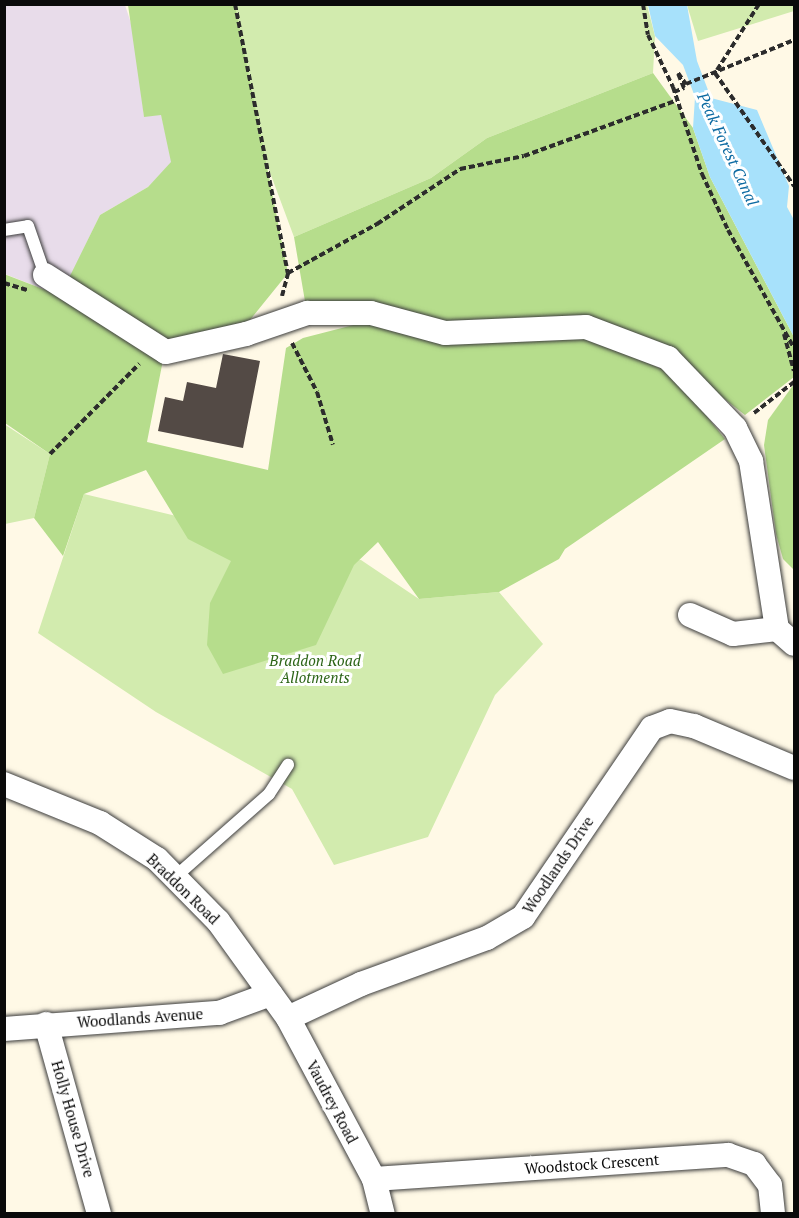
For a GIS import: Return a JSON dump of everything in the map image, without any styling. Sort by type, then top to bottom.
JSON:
[{"type":"street","points":[[45,275],[166,351],[246,334],[276,321],[307,314],[371,314],[445,333],[586,327],[669,358],[735,428],[754,474],[786,637],[733,634],[690,615]]},
{"type":"street","name":"Woodlands Drive","points":[[288,1018],[361,984],[487,938],[523,916],[652,729],[670,721],[694,726],[795,768]]},
{"type":"street","name":"Braddon Road","points":[[4,784],[100,823],[157,860],[218,921],[272,994]]},
{"type":"street","name":"Vaudrey Road","points":[[272,994],[288,1018],[374,1179],[383,1214]]},
{"type":"street","name":"Woodlands Avenue","points":[[4,1029],[46,1024],[219,1013],[272,994]]},
{"type":"street","name":"Holly House Drive","points":[[46,1024],[99,1214]]},
{"type":"street","name":"Woodstock Crescent","points":[[374,1179],[728,1155],[754,1164],[770,1185],[773,1214]]},
{"type":"lane","points":[[4,230],[28,226],[45,275]]},
{"type":"lane","points":[[175,877],[269,794],[288,765]]},
{"type":"path","points":[[235,4],[288,273],[377,224],[460,169],[524,156],[675,101]]},
{"type":"path","points":[[643,4],[648,35],[674,92],[675,101],[728,230],[795,348]]},
{"type":"path","points":[[715,73],[726,62],[759,4]]},
{"type":"path","points":[[674,92],[684,88],[678,73],[686,84],[795,40]]},
{"type":"path","points":[[715,73],[795,186]]},
{"type":"path","points":[[276,321],[299,352],[317,392],[333,445]]},
{"type":"path","points":[[783,330],[795,370]]},
{"type":"path","points":[[50,454],[133,375]]},
{"type":"path","points":[[735,428],[795,382]]},
{"type":"shaded area","points":[[4,5],[125,5],[134,32],[144,116],[161,114],[172,162],[148,187],[100,215],[61,296],[5,274]]},
{"type":"green space","points":[[128,5],[235,5],[288,273],[241,331],[166,343],[67,282],[100,215],[148,187],[171,162],[161,115],[144,117]]},
{"type":"green space","points":[[235,5],[647,5],[655,36],[653,73],[487,138],[431,178],[294,237],[259,143]]},
{"type":"green space","points":[[687,5],[794,5],[794,11],[698,41]]},
{"type":"green space","points":[[653,73],[693,128],[710,177],[794,337],[794,377],[745,415],[667,354],[589,323],[519,330],[307,313],[294,237],[431,178],[487,138]]},
{"type":"green space","points":[[4,274],[61,296],[163,360],[147,442],[268,470],[286,348],[303,338],[369,321],[588,337],[673,374],[725,439],[565,549],[559,559],[499,592],[419,599],[378,542],[354,565],[316,645],[223,674],[207,645],[210,603],[231,561],[188,539],[146,470],[84,494],[63,556],[34,518],[50,454],[5,423]]},
{"type":"green space","points":[[794,384],[794,570],[783,559],[776,534],[764,445],[768,420]]},
{"type":"green space","points":[[4,424],[50,454],[34,518],[5,524]]},
{"type":"green space","name":"Braddon Road Allotments","points":[[84,494],[361,560],[419,599],[499,592],[543,644],[495,695],[428,837],[334,865],[292,789],[156,712],[38,633]]},
{"type":"water","name":"Peak Forest Canal","points":[[648,5],[687,5],[697,61],[711,98],[757,110],[789,186],[787,207],[794,220],[794,337],[710,177],[693,128],[695,97],[683,65],[655,36]]},
{"type":"building","points":[[223,354],[260,361],[243,448],[158,431],[165,397],[183,401],[187,382],[216,388]]}]
